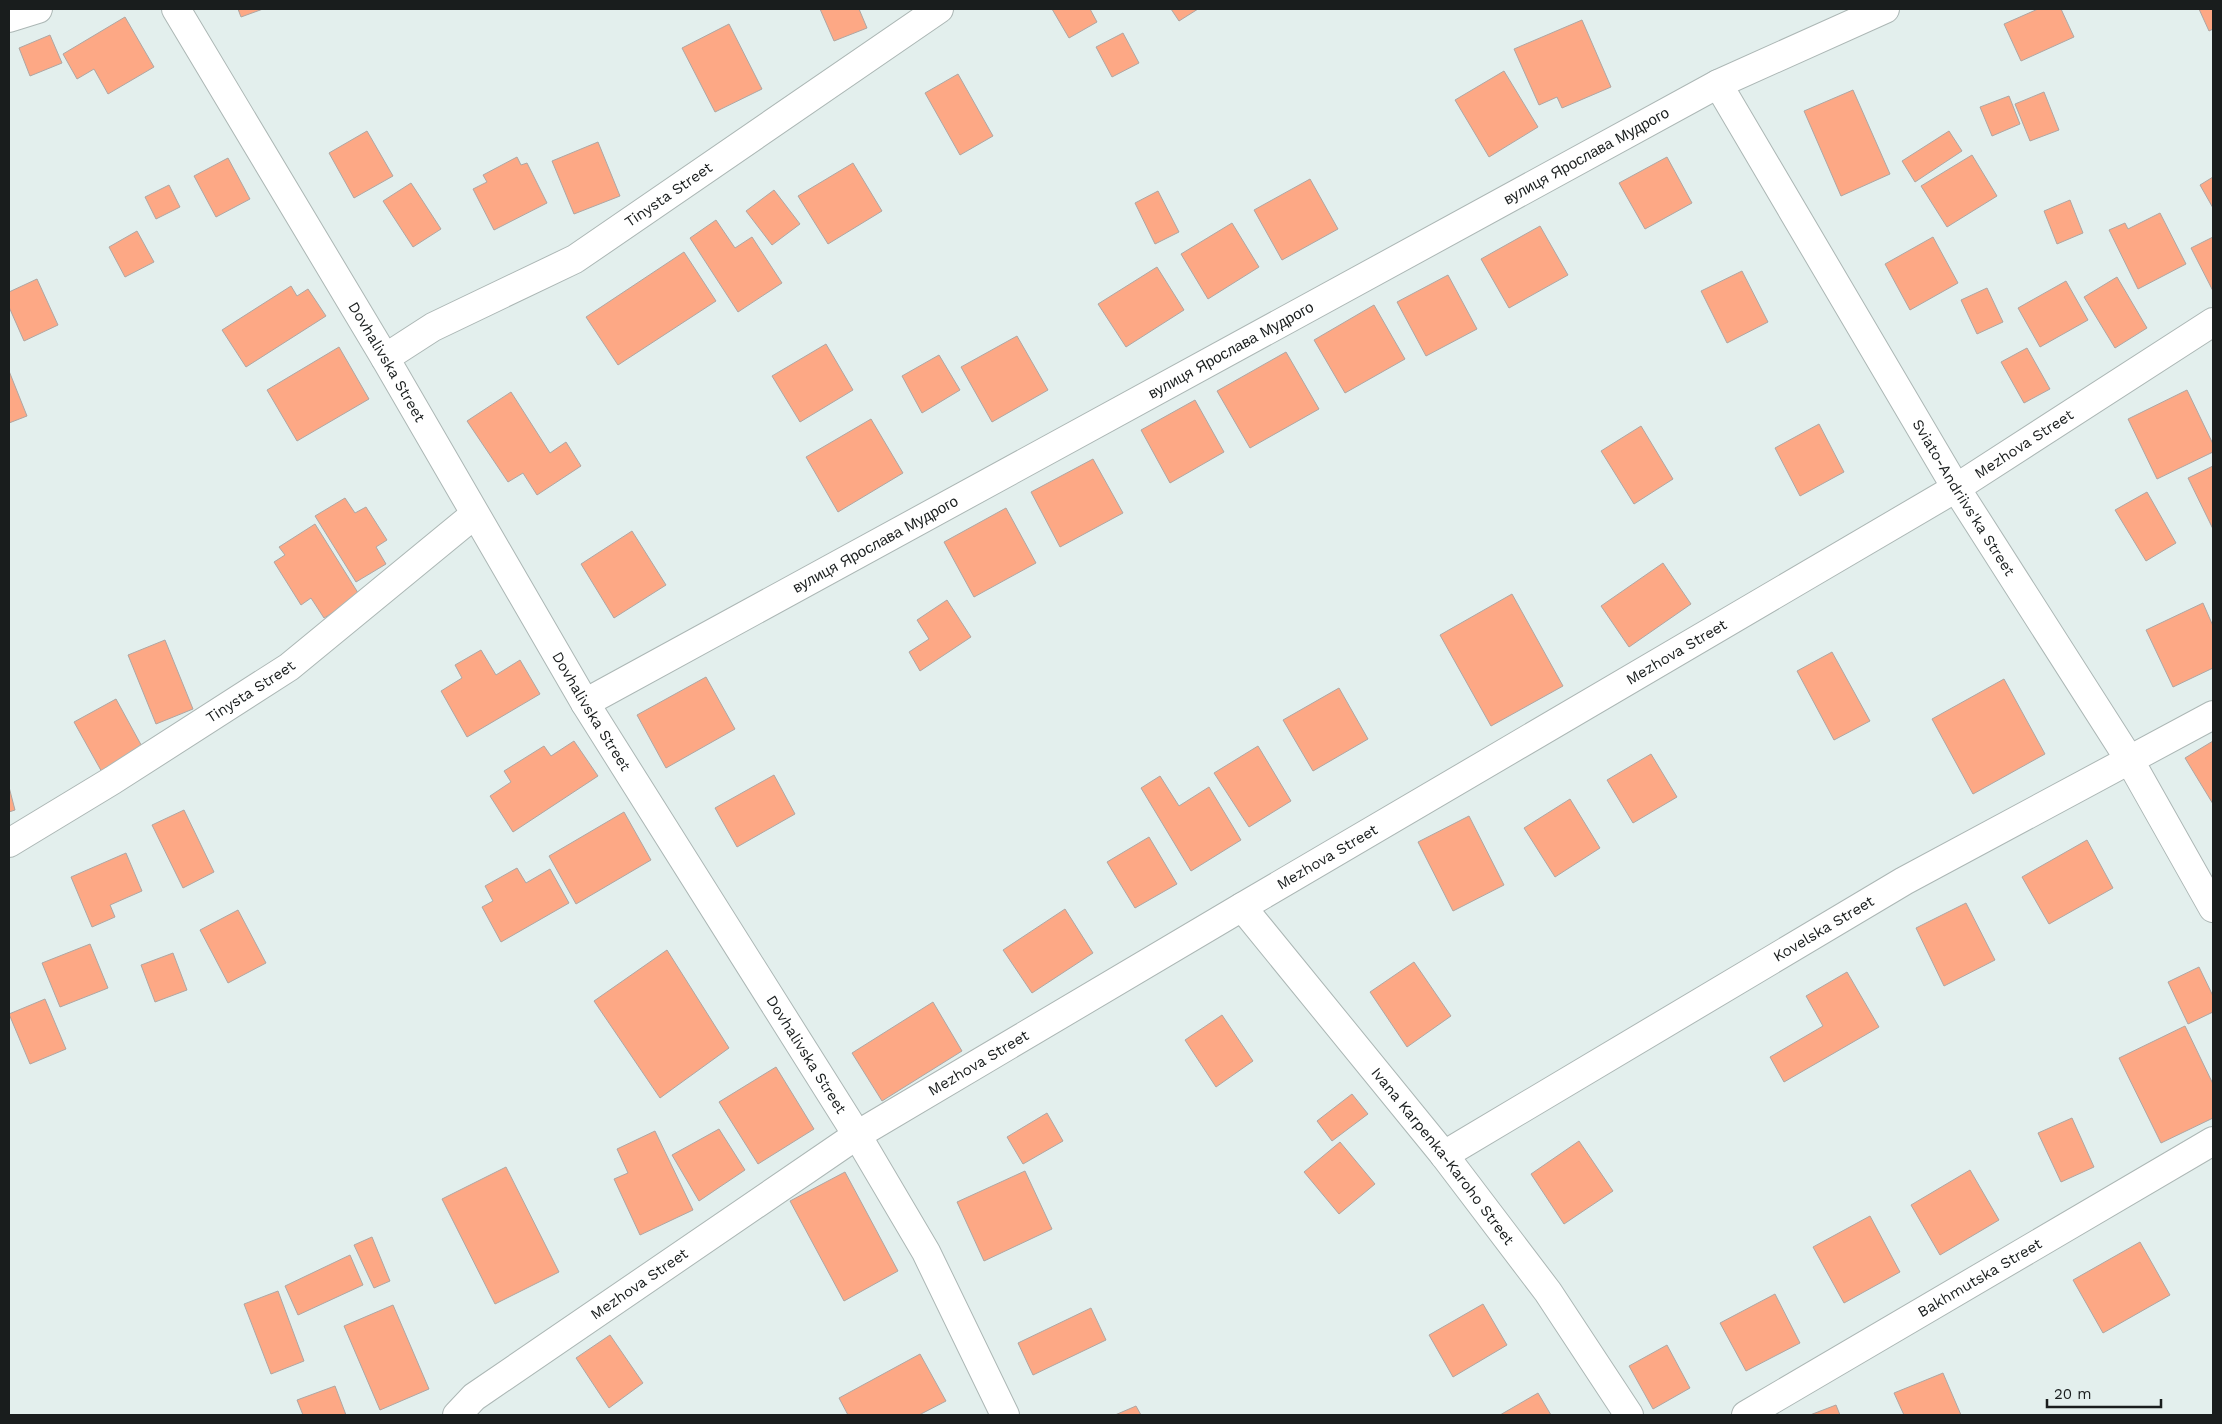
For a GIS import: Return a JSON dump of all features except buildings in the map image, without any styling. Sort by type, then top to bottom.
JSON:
[{"type":"street","points":[[9,18],[38,9]]},
{"type":"street","name":"Dovhalivska Street","points":[[176,9],[385,358],[474,515],[585,703],[857,1135],[926,1252],[1006,1415]]},
{"type":"street","name":"Tinysta Street","points":[[385,358],[433,327],[575,259],[939,9]]},
{"type":"street","name":"вулиця Ярослава Мудрого","points":[[585,703],[1718,84],[1884,9]]},
{"type":"street","name":"Sviato-Andriivs'ka Street","points":[[1718,84],[1956,488],[2129,759],[2213,908]]},
{"type":"street","name":"Mezhova Street","points":[[457,1415],[482,1392],[857,1135],[1956,488],[2213,322]]},
{"type":"street","name":"Tinysta Street","points":[[9,843],[113,780],[289,667],[474,515]]},
{"type":"street","name":"Kovelska Street","points":[[1444,1155],[1904,881],[2213,715]]},
{"type":"street","name":"Ivana Karpenka-Karoho Street","points":[[1242,907],[1444,1155],[1548,1292],[1629,1415]]},
{"type":"street","name":"Bakhmutska Street","points":[[1746,1415],[2213,1141]]}]
